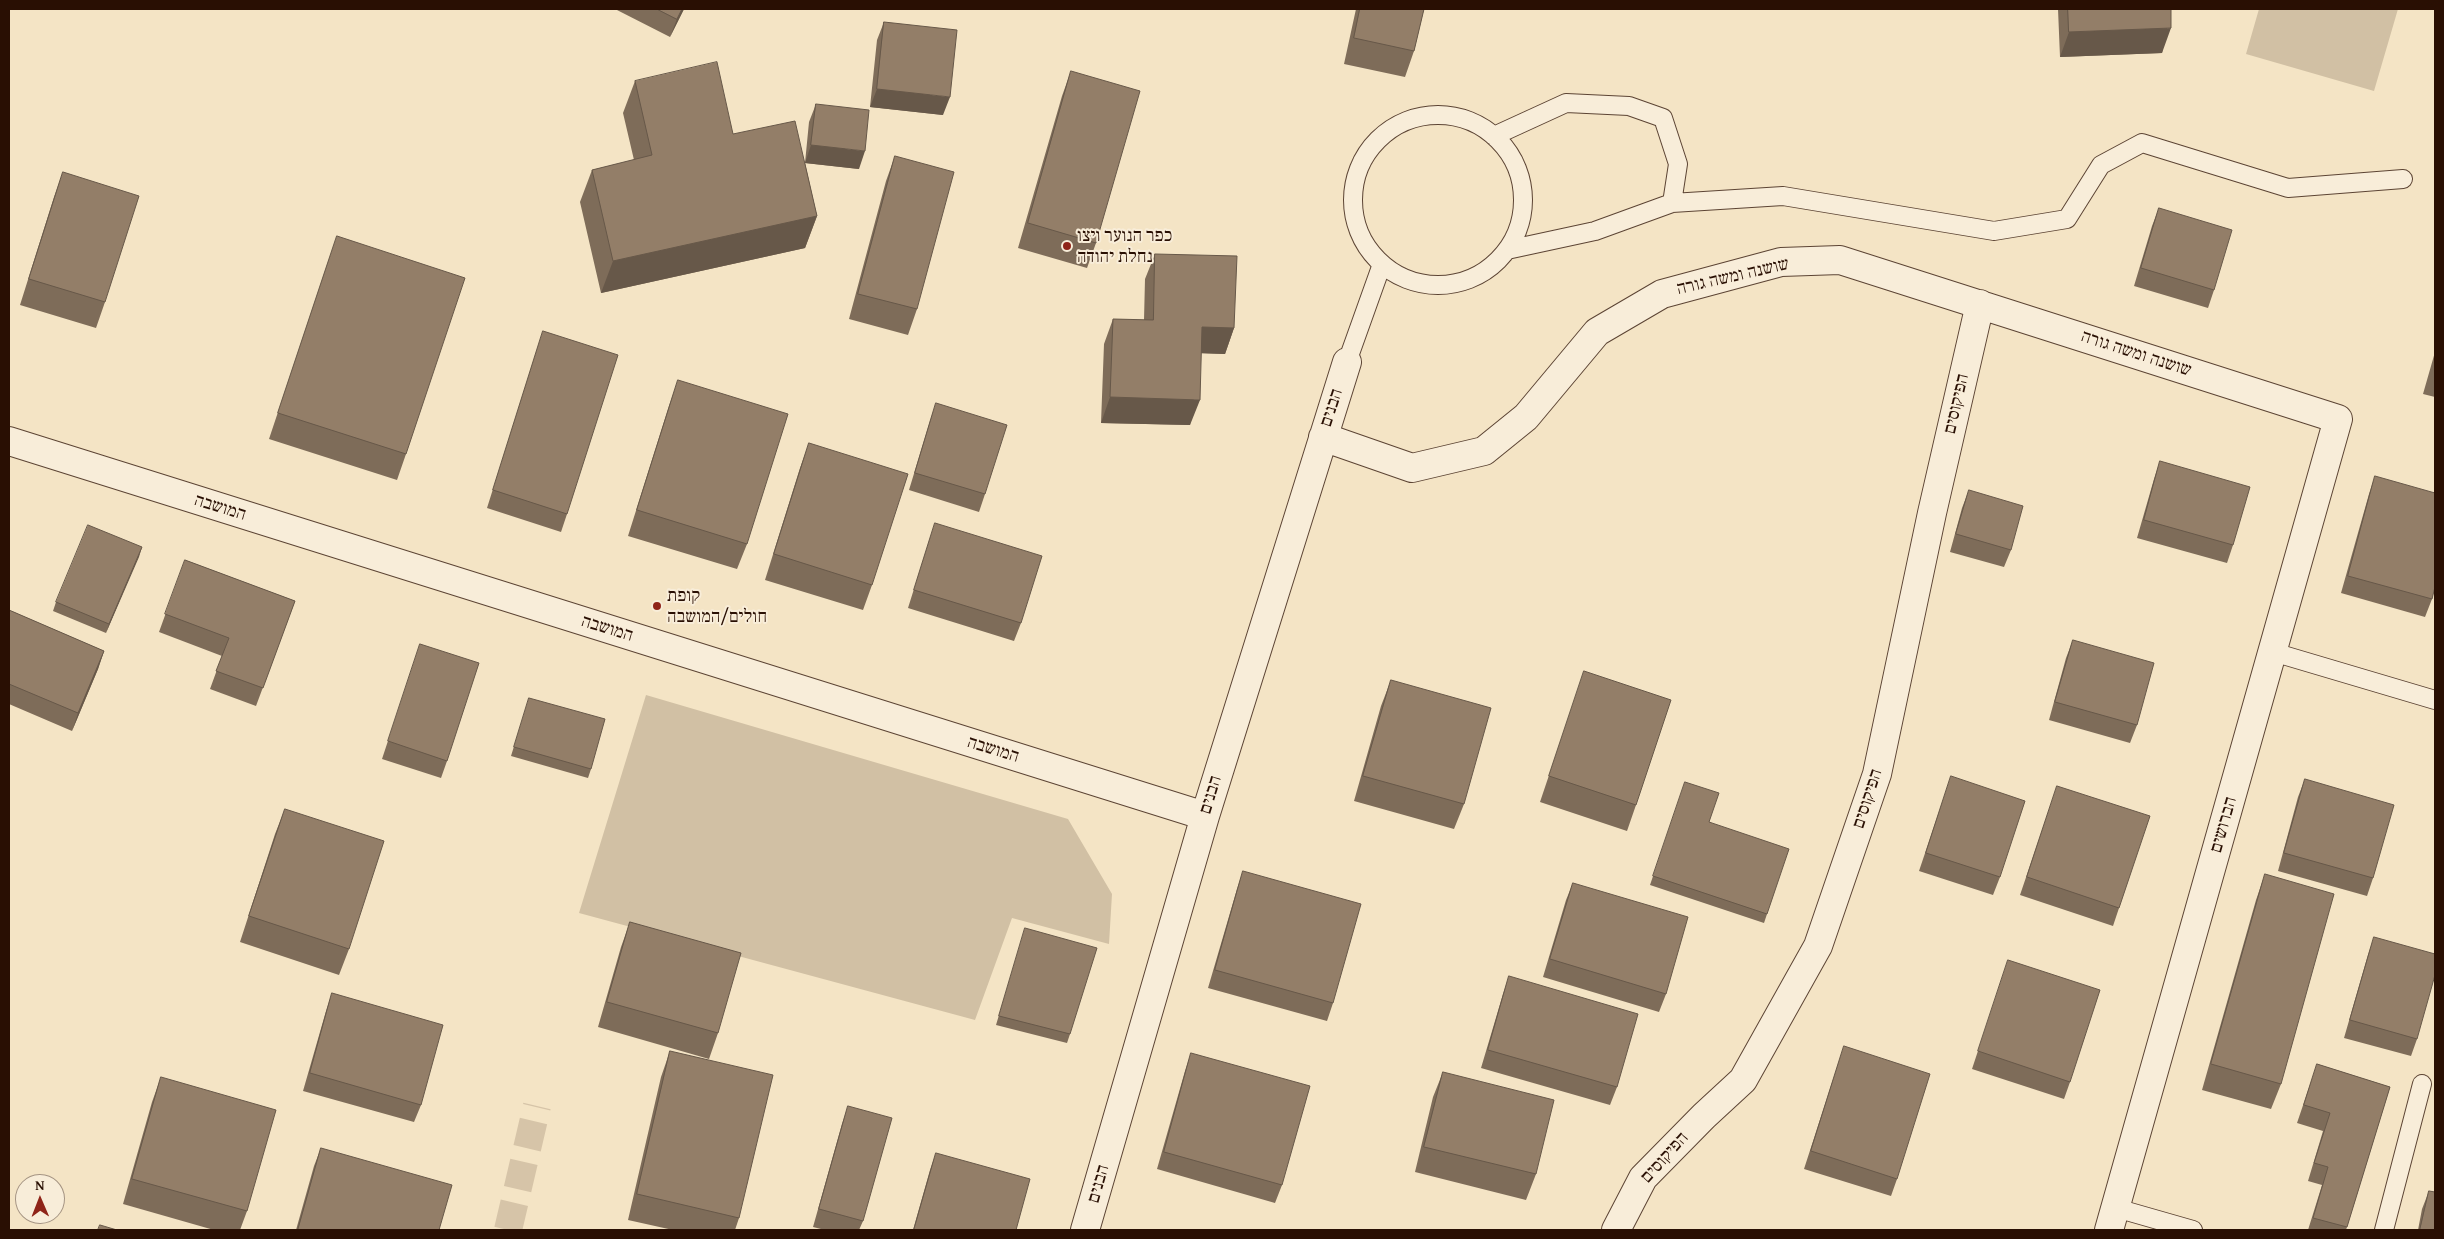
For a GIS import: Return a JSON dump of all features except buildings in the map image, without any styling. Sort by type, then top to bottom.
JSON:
[{"type":"street","name":"שושנה ומשה גורה","points":[[1322,438],[1412,468],[1484,451],[1526,417],[1597,332],[1662,294],[1781,262],[1840,260],[2338,419]]},
{"type":"street","name":"הפיקוסים","points":[[1616,1230],[1643,1178],[1743,1080],[1818,946],[1877,774],[1932,513],[1980,304]]},
{"type":"street","name":"הבנים","points":[[1086,1230],[1205,816],[1347,362]]},
{"type":"street","name":"הברושים","points":[[2112,1219],[2338,419]]},
{"type":"street","name":"המושבה","points":[[9,442],[1205,816]]},
{"type":"lane","points":[[1494,136],[1566,103],[1629,106],[1663,118],[1678,164],[1672,203]]},
{"type":"lane","points":[[1428,114],[1456,116],[1483,127],[1494,136],[1504,145],[1518,169],[1524,197],[1520,225],[1507,250],[1487,270],[1462,282],[1433,285],[1406,279],[1382,264],[1364,242],[1354,216],[1353,188],[1362,161],[1378,138],[1402,122],[1428,114]]},
{"type":"lane","points":[[1507,250],[1595,231],[1672,203],[1783,196],[1994,231],[2067,219],[2101,165],[2142,143],[2288,188],[2403,179]]},
{"type":"lane","points":[[1347,362],[1382,264]]},
{"type":"lane","points":[[2272,652],[2435,700]]},
{"type":"lane","points":[[2384,1230],[2422,1084]]},
{"type":"lane","points":[[2112,1219],[2193,1230]]},
{"type":"shaded area","points":[[2259,9],[2398,9],[2374,91],[2246,54]]},
{"type":"shaded area","points":[[646,695],[1068,819],[1112,894],[1109,944],[1012,918],[975,1020],[579,913]]},
{"type":"tunnel","points":[[508,1230],[537,1106]]},
{"type":"place","name":"כפר הנוער ויצו נחלת יהודה","points":[[1067,246]]},
{"type":"place","name":"קופת חולים/המושבה","points":[[657,606]]}]
